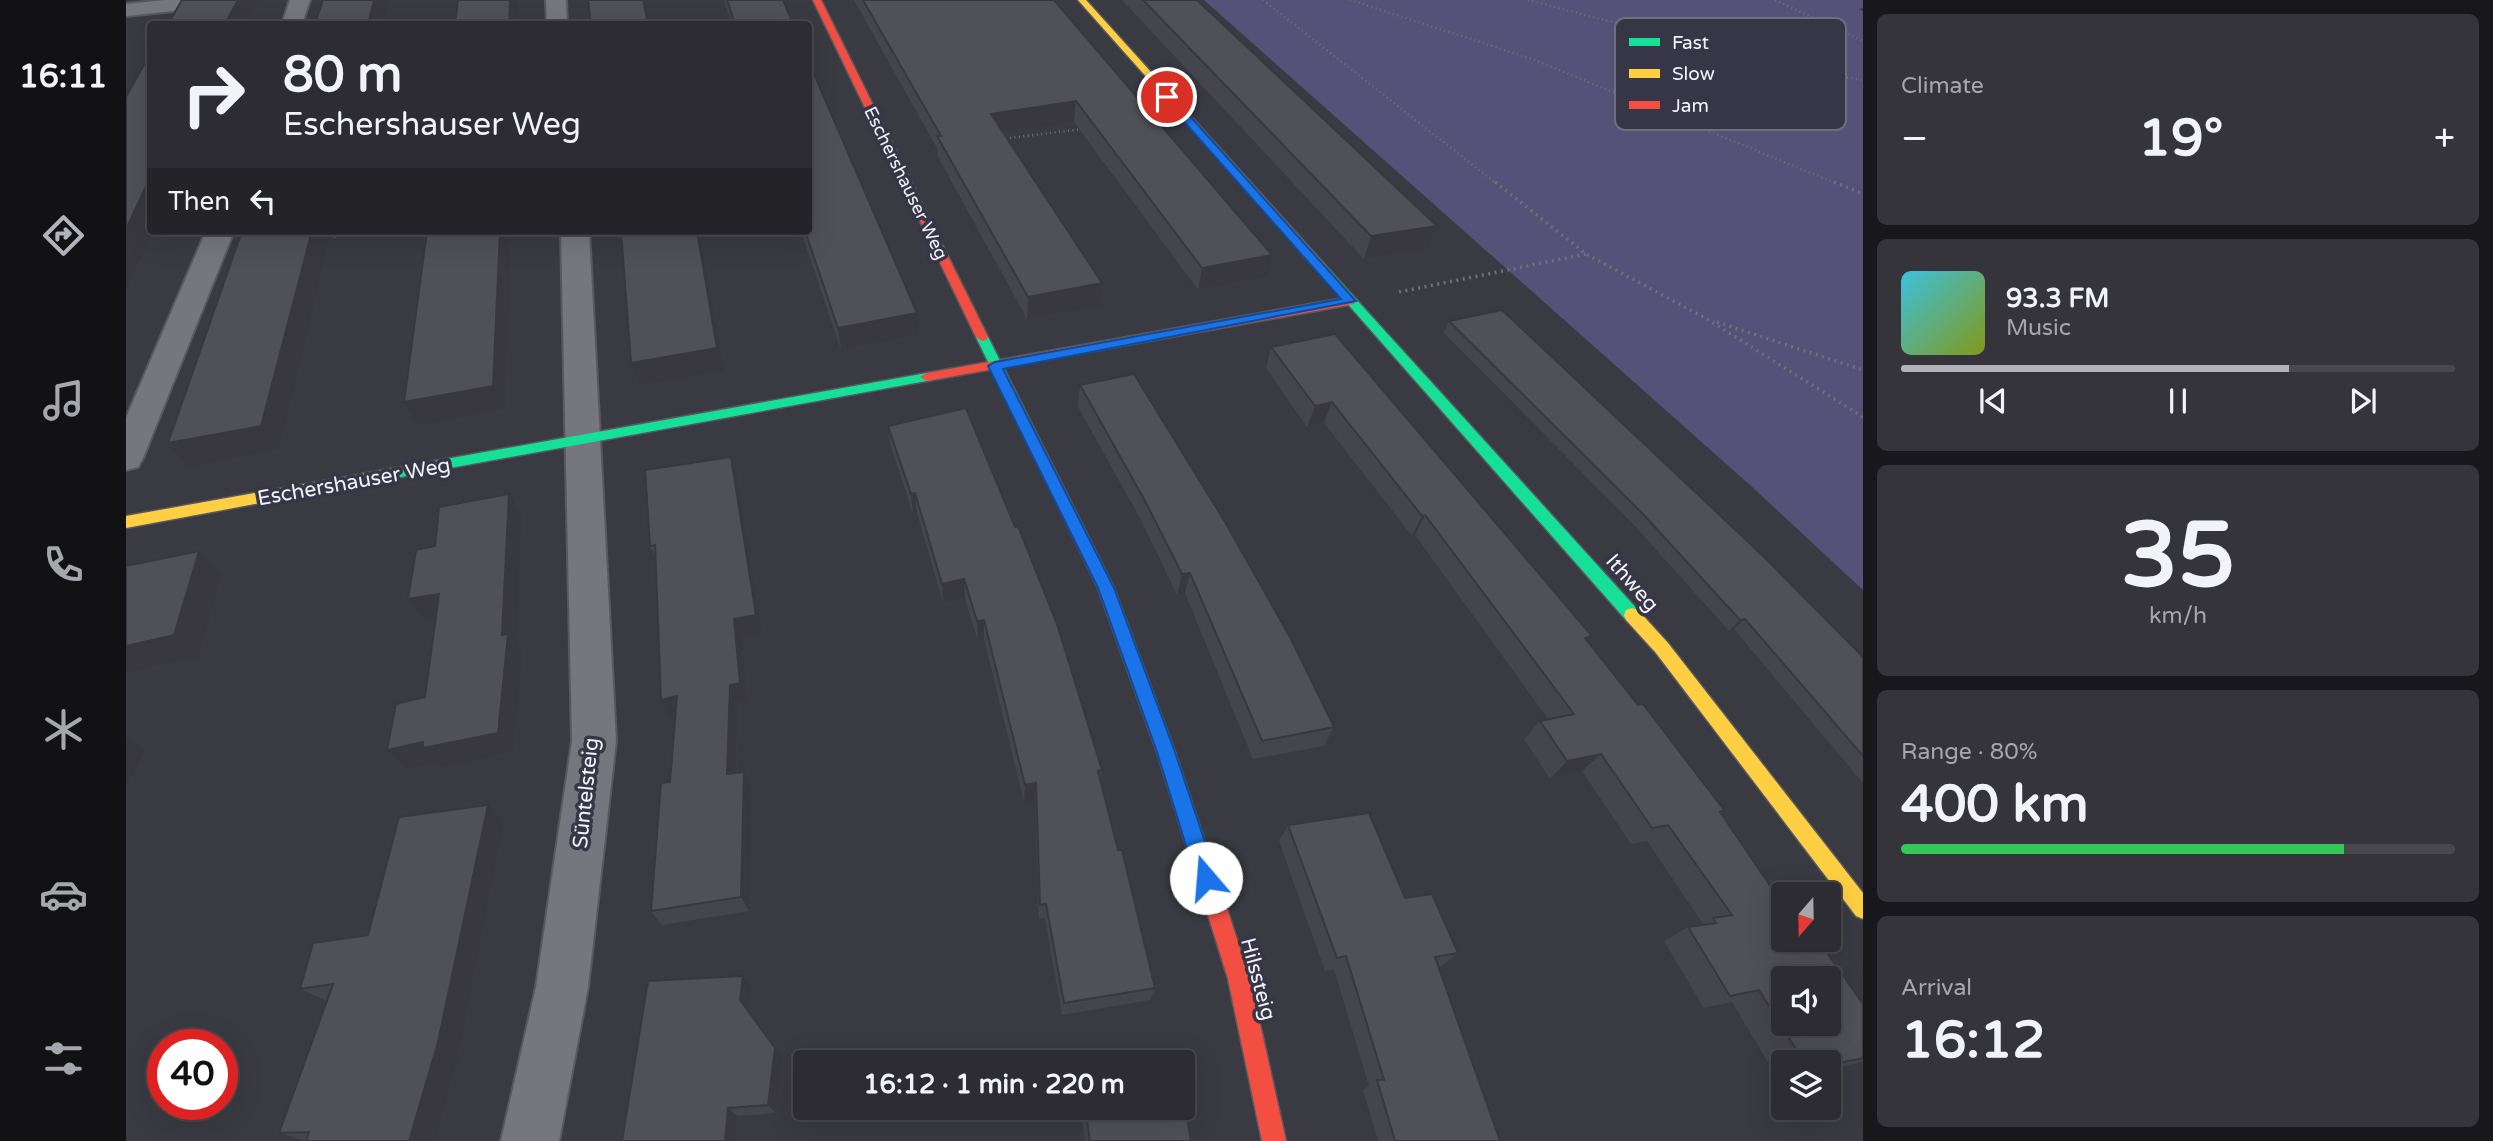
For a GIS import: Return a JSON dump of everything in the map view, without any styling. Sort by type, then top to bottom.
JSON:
[{"type":"street","points":[[126,10],[223,0]]},
{"type":"street","points":[[293,21],[300,0]]},
{"type":"street","points":[[556,0],[557,21]]},
{"type":"street","name":"Eschershauser Weg","points":[[817,0],[995,366]]},
{"type":"street","points":[[1082,0],[1350,301]]},
{"type":"street","points":[[126,458],[218,235]]},
{"type":"street","points":[[575,235],[582,441]]},
{"type":"street","name":"Eschershauser Weg","points":[[126,522],[1350,301]]},
{"type":"street","name":"Ithweg","points":[[1350,301],[1548,518],[1662,649],[1863,909]]},
{"type":"street","name":"Hilssteig","points":[[995,366],[1106,588],[1162,739],[1239,979],[1274,1141]]},
{"type":"street","name":"Süntelsteig","points":[[530,1141],[562,987],[594,741],[582,441]]},
{"type":"path","points":[[1263,0],[1586,254],[1707,319],[1863,417]]},
{"type":"path","points":[[1350,0],[1532,59],[1615,93]]},
{"type":"path","points":[[1528,0],[1615,23]]},
{"type":"path","points":[[1775,0],[1814,18]]},
{"type":"path","points":[[1846,33],[1863,41]]},
{"type":"path","points":[[997,140],[1091,128]]},
{"type":"path","points":[[1706,130],[1863,194]]},
{"type":"path","points":[[316,239],[342,235]]},
{"type":"path","points":[[1350,301],[1586,254]]},
{"type":"path","points":[[1707,319],[1863,370]]},
{"type":"shaded area","points":[[1204,0],[1863,0],[1863,8],[1859,9],[1863,11],[1863,590],[1751,486]]},
{"type":"building","points":[[182,0],[238,0],[227,21],[170,21]]},
{"type":"building","points":[[323,0],[374,0],[369,21],[316,21]]},
{"type":"building","points":[[458,0],[510,0],[509,21],[455,21]]},
{"type":"building","points":[[588,0],[643,0],[647,21],[591,21]]},
{"type":"building","points":[[727,0],[783,0],[792,21],[734,21]]},
{"type":"building","points":[[863,0],[1054,0],[1272,255],[1202,268],[1076,101],[991,114],[1102,283],[1028,297],[937,136],[941,136]]},
{"type":"building","points":[[1143,0],[1197,0],[1437,226],[1371,236]]},
{"type":"building","points":[[147,59],[147,184],[126,229],[126,97]]},
{"type":"building","points":[[812,69],[917,313],[838,328],[806,235],[812,235]]},
{"type":"building","points":[[241,235],[311,235],[261,426],[168,443]]},
{"type":"building","points":[[426,235],[500,235],[493,386],[404,402]]},
{"type":"building","points":[[621,235],[698,235],[717,348],[631,363]]},
{"type":"building","points":[[1502,310],[1762,555],[1863,657],[1863,756],[1745,619],[1740,620],[1644,515],[1449,321]]},
{"type":"building","points":[[1335,334],[1592,636],[1585,638],[1638,705],[1643,704],[1724,810],[1720,812],[1771,887],[1771,952],[1826,952],[1836,966],[1771,966],[1771,1009],[1759,990],[1730,996],[1688,927],[1716,923],[1713,918],[1732,915],[1668,825],[1652,828],[1601,754],[1567,761],[1540,721],[1574,714],[1425,515],[1422,516],[1332,402],[1315,406],[1271,347]]},
{"type":"building","points":[[1134,374],[1225,522],[1291,639],[1334,727],[1262,741],[1190,573],[1182,574],[1144,499],[1080,385]]},
{"type":"building","points":[[966,408],[1015,527],[1018,526],[1058,627],[1102,770],[1098,771],[1118,850],[1122,850],[1155,988],[1064,1003],[1046,904],[1040,905],[1036,783],[1025,785],[984,620],[977,621],[964,579],[942,584],[915,493],[911,494],[888,426]]},
{"type":"building","points":[[731,457],[756,615],[734,619],[740,683],[730,685],[727,774],[744,772],[741,897],[651,911],[661,783],[670,782],[677,696],[661,700],[655,545],[650,546],[645,470]]},
{"type":"building","points":[[509,494],[502,635],[508,634],[498,733],[423,748],[423,742],[387,750],[396,704],[425,697],[439,594],[408,599],[416,550],[435,546],[439,507]]},
{"type":"building","points":[[199,551],[174,635],[126,646],[126,566]]},
{"type":"building","points":[[488,805],[438,1042],[409,1141],[306,1141],[309,1132],[279,1133],[333,984],[300,989],[313,943],[368,935],[399,817]]},
{"type":"building","points":[[1369,813],[1405,898],[1432,894],[1458,953],[1435,957],[1500,1141],[1395,1141],[1377,1080],[1384,1080],[1346,956],[1337,958],[1288,825]]},
{"type":"building","points":[[1841,973],[1863,1004],[1863,1058],[1841,1063],[1841,1050],[1796,1050],[1788,1036],[1841,1036]]},
{"type":"building","points":[[743,976],[740,1000],[775,1048],[768,1105],[728,1108],[725,1141],[622,1141],[648,981]]},
{"type":"building","points":[[1087,1120],[1187,1120],[1191,1141],[1090,1141]]},
{"type":"traffic: fast","points":[[1321,267],[1632,615]]},
{"type":"traffic: fast","points":[[982,337],[1106,588],[1166,752],[1198,851]]},
{"type":"traffic: fast","points":[[390,474],[927,377]]},
{"type":"traffic: slow","points":[[1082,0],[1321,267]]},
{"type":"traffic: slow","points":[[126,522],[390,474]]},
{"type":"traffic: slow","points":[[1632,615],[1662,648],[1863,909]]},
{"type":"traffic: jam","points":[[817,0],[982,337]]},
{"type":"traffic: jam","points":[[927,377],[1350,301]]},
{"type":"traffic: jam","points":[[1198,851],[1239,979],[1274,1141]]},
{"type":"route","points":[[1167,97],[1350,301],[995,366],[1106,588],[1166,752],[1206,878]]}]
